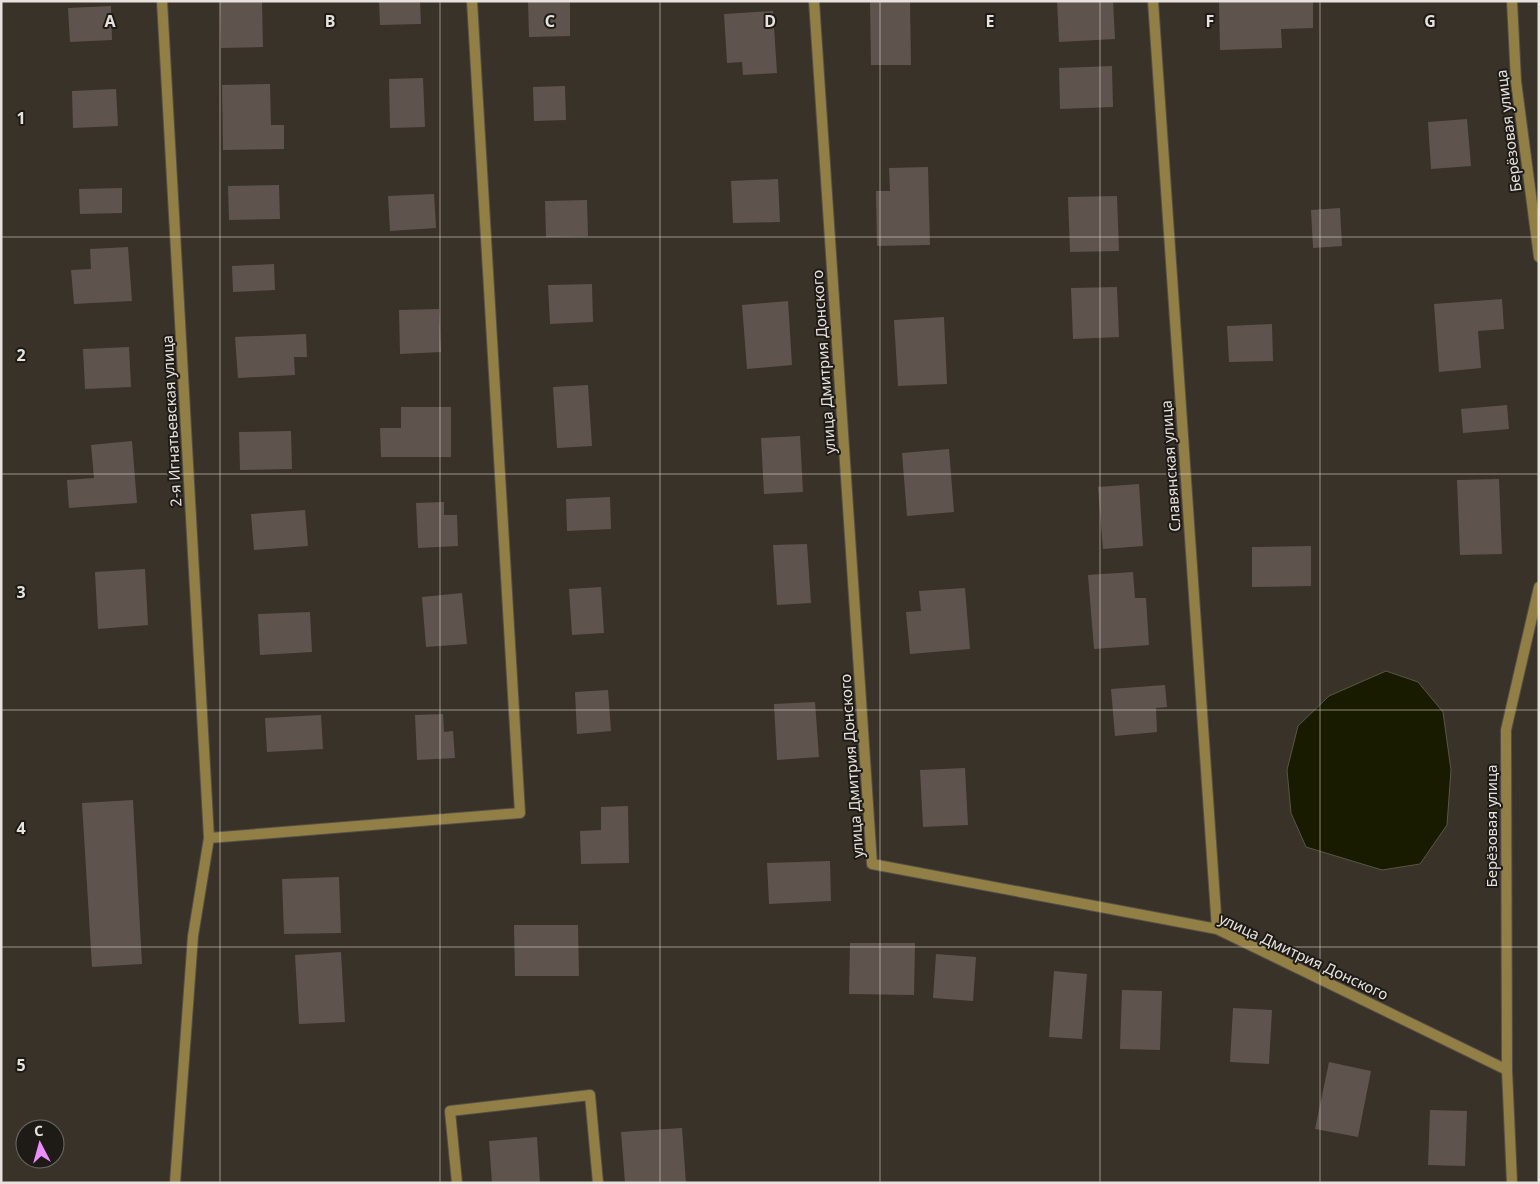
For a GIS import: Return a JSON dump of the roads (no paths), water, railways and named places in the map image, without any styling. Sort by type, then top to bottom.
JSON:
[{"type":"street","name":"2-я Игнатьевская улица","points":[[162,1],[209,838],[193,936],[175,1183]]},
{"type":"street","points":[[209,838],[520,813],[472,1]]},
{"type":"street","name":"улица Дмитрия Донского","points":[[814,1],[872,864],[1217,929],[1507,1070]]},
{"type":"street","name":"Славянская улица","points":[[1153,1],[1217,929]]},
{"type":"street","name":"Берёзовая улица","points":[[1512,1],[1516,81],[1539,257]]},
{"type":"street","name":"Берёзовая улица","points":[[1507,1070],[1506,730],[1539,586]]},
{"type":"street","points":[[1507,1070],[1512,1183]]},
{"type":"street","points":[[457,1183],[450,1111],[590,1095],[598,1183]]}]
